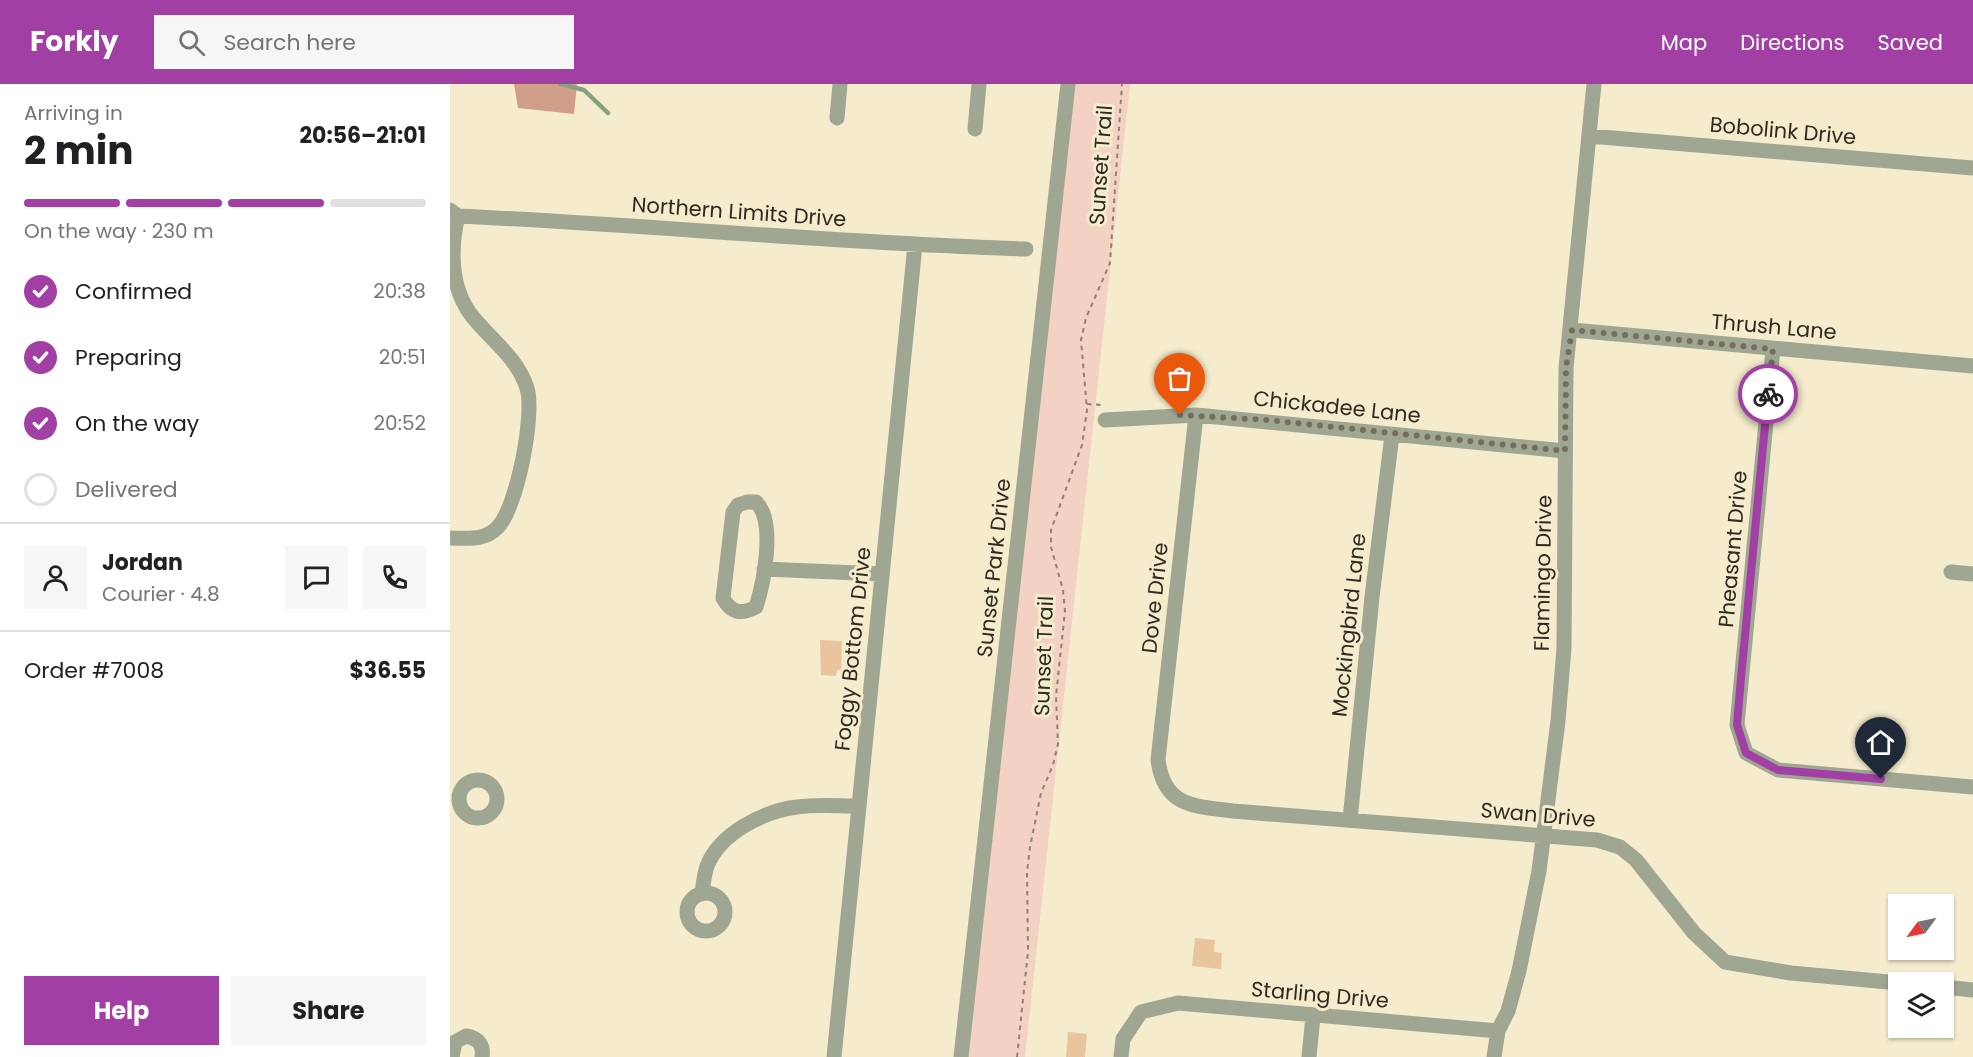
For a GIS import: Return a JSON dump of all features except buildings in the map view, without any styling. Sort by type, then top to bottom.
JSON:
[{"type":"street","points":[[837,118],[840,84]]},
{"type":"street","points":[[975,129],[979,84]]},
{"type":"street","name":"Sunset Park Drive","points":[[961,1057],[1068,84]]},
{"type":"street","name":"Flamingo Drive","points":[[1494,1057],[1498,1031],[1508,1011],[1519,971],[1544,836],[1558,721],[1564,648],[1566,368],[1572,330],[1594,84]]},
{"type":"street","name":"Bobolink Drive","points":[[1589,135],[1973,168]]},
{"type":"street","points":[[450,538],[483,538],[498,527],[506,512],[528,440],[530,414],[527,390],[519,369],[472,315],[463,300],[455,278],[454,213]]},
{"type":"street","name":"Northern Limits Drive","points":[[454,213],[915,245],[1026,249]]},
{"type":"street","name":"Foggy Bottom Drive","points":[[834,1057],[915,245]]},
{"type":"street","name":"Thrush Lane","points":[[1572,330],[1973,366]]},
{"type":"street","name":"Pheasant Drive","points":[[1773,349],[1737,725],[1746,753],[1778,770],[1973,787]]},
{"type":"street","name":"Chickadee Lane","points":[[1105,420],[1196,415],[1267,420],[1392,435],[1565,451]]},
{"type":"street","name":"Dove Drive","points":[[1165,786],[1158,760],[1196,415]]},
{"type":"street","name":"Mockingbird Lane","points":[[1350,820],[1367,644],[1392,435]]},
{"type":"street","points":[[747,502],[756,502],[764,510],[767,523],[764,569],[756,607],[746,612],[736,612],[728,607],[723,598],[733,512],[738,505],[747,502]]},
{"type":"street","points":[[764,569],[881,574]]},
{"type":"street","points":[[1951,572],[1973,574]]},
{"type":"street","name":"Swan Drive","points":[[1165,786],[1176,798],[1192,806],[1597,840],[1620,847],[1636,860],[1694,933],[1725,962],[1791,973],[1888,982]]},
{"type":"street","points":[[702,894],[707,866],[733,834],[749,822],[796,807],[858,806]]},
{"type":"street","points":[[1954,988],[1973,990]]},
{"type":"street","name":"Starling Drive","points":[[1121,1057],[1123,1039],[1141,1012],[1178,1003],[1498,1031]]},
{"type":"street","points":[[1309,1057],[1313,1016]]},
{"type":"street","points":[[452,1057],[455,1042],[466,1036],[472,1037],[482,1046],[482,1057]]},
{"type":"path","name":"Sunset Trail","points":[[1017,1057],[1028,951],[1027,872],[1030,847],[1041,793],[1053,765],[1058,744],[1056,696],[1065,611],[1063,590],[1051,547],[1051,530],[1082,445],[1087,397],[1081,340],[1086,318],[1110,263],[1122,84]]},
{"type":"shaded area","points":[[514,84],[577,84],[574,114],[518,108]]},
{"type":"shaded area","points":[[1074,84],[1130,84],[1025,1057],[967,1057]]},
{"type":"waterway","points":[[561,84],[584,90],[608,113]]},
{"type":"way so far","points":[[1180,415],[1267,420],[1565,451],[1566,368],[1572,330],[1773,349],[1768,394]]},
{"type":"route","points":[[1768,394],[1756,543],[1737,725],[1740,738],[1746,753],[1778,770],[1881,779]]}]
